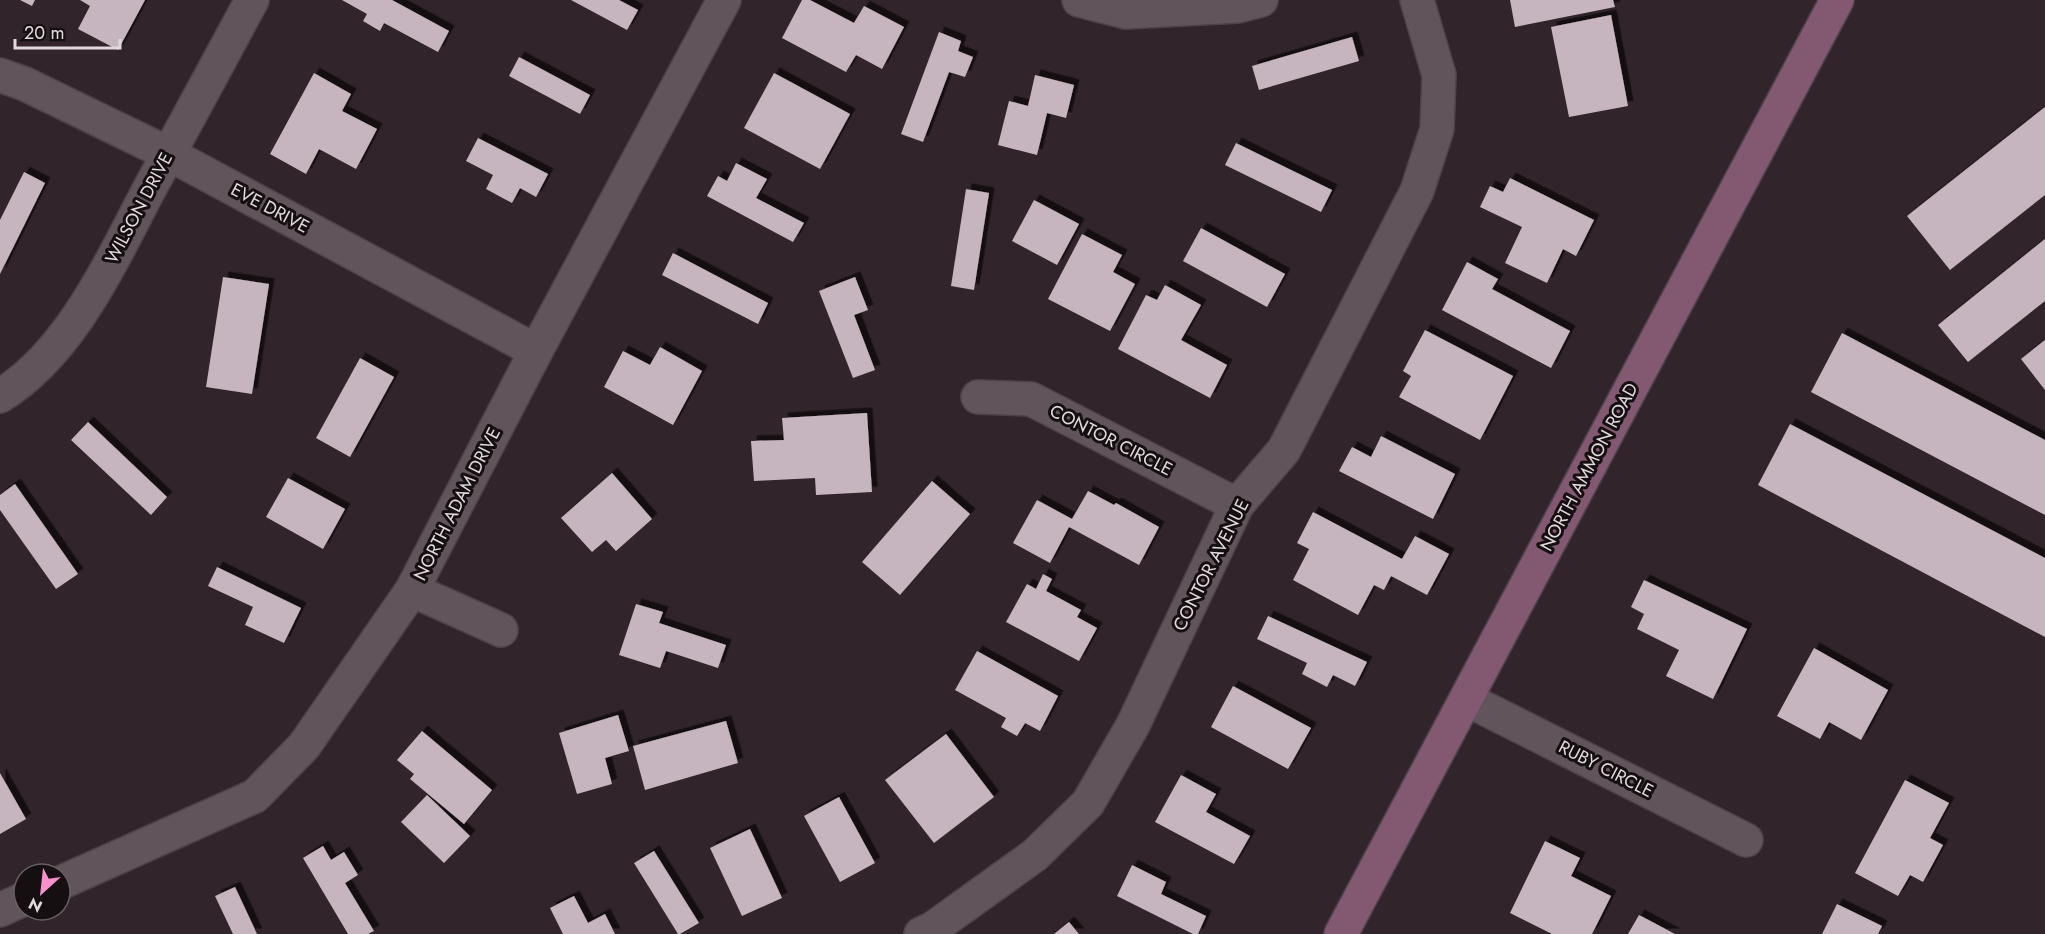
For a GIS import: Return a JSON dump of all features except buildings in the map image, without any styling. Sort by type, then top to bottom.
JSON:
[{"type":"main road","name":"NORTH AMMON ROAD","points":[[1341,934],[1837,0]]},
{"type":"street","name":"WILSON DRIVE","points":[[0,396],[19,384],[59,343],[97,288],[252,0]]},
{"type":"street","name":"NORTH ADAM DRIVE","points":[[72,878],[255,796],[304,746],[412,590],[536,351],[724,0]]},
{"type":"street","points":[[1079,0],[1126,12],[1238,6],[1261,0]]},
{"type":"street","name":"CONTOR AVENUE","points":[[921,934],[932,929],[1035,855],[1088,803],[1133,725],[1237,505],[1284,450],[1417,191],[1437,129],[1439,75],[1417,0]]},
{"type":"street","name":"EVE DRIVE","points":[[0,75],[25,84],[169,154],[536,351]]},
{"type":"street","name":"CONTOR CIRCLE","points":[[978,397],[1032,399],[1237,505]]},
{"type":"street","points":[[412,590],[501,630]]},
{"type":"street","name":"RUBY CIRCLE","points":[[1466,699],[1746,840]]}]
